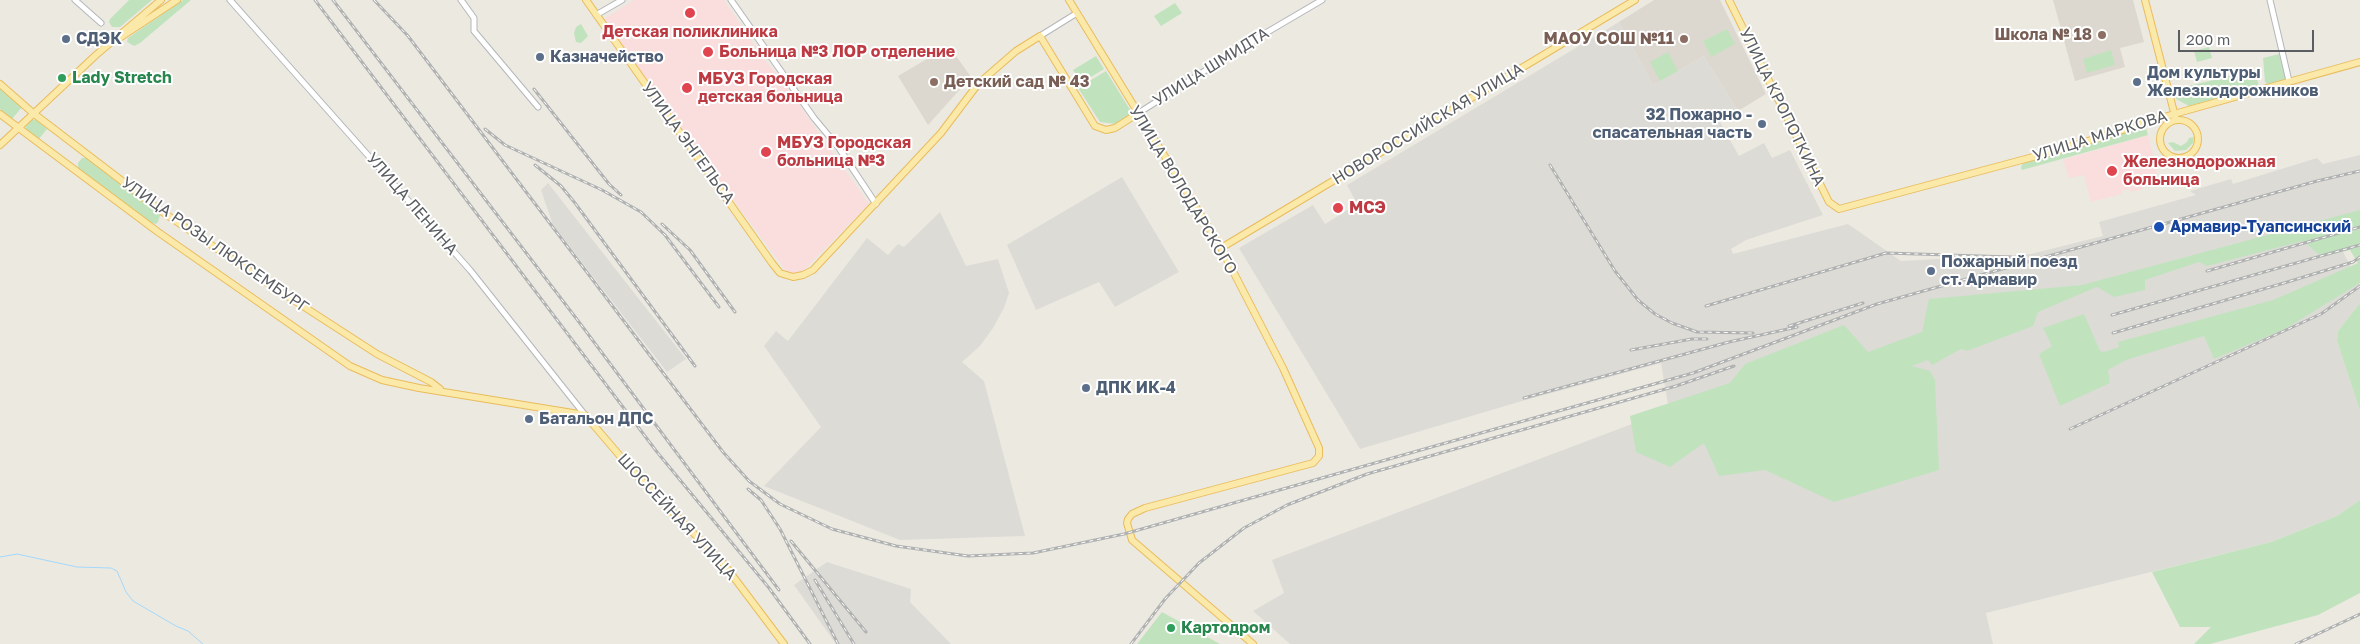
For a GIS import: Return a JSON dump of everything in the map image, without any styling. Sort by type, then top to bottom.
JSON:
[{"type":"main road","points":[[130,29],[162,0]]},
{"type":"main road","points":[[0,145],[106,45],[176,0]]},
{"type":"main road","name":"УЛИЦА ЭНГЕЛЬСА","points":[[586,0],[780,273],[797,277],[813,270],[876,204]]},
{"type":"main road","name":"УЛИЦА ВОЛОДАРСКОГО","points":[[1069,0],[1137,114],[1221,248],[1316,438],[1320,452],[1313,463],[1145,508],[1128,518],[1127,523],[1132,540],[1253,644]]},
{"type":"main road","name":"НОВОРОССИЙСКАЯ УЛИЦА","points":[[1221,248],[1635,0]]},
{"type":"main road","name":"УЛИЦА КРОПОТКИНА","points":[[1729,0],[1829,202],[1839,209]]},
{"type":"main road","points":[[2145,0],[2175,117],[2192,124],[2198,134],[2194,151],[2184,157],[2172,156],[2163,149],[2161,143],[2163,129],[2175,117]]},
{"type":"main road","points":[[876,204],[885,191],[896,182],[941,133],[978,84],[1016,51],[1040,36]]},
{"type":"main road","name":"УЛИЦА ШМИДТА","points":[[1040,36],[1087,116],[1100,129],[1116,128],[1137,114]]},
{"type":"main road","name":"УЛИЦА МАРКОВА","points":[[1839,209],[2059,150],[2175,117],[2289,81],[2360,62]]},
{"type":"main road","name":"УЛИЦА РОЗЫ ЛЮКСЕМБУРГ","points":[[0,84],[33,113],[164,213],[377,354],[431,382],[441,390]]},
{"type":"main road","name":"УЛИЦА РОЗЫ ЛЮКСЕМБУРГ","points":[[0,114],[166,237],[350,366],[382,380],[419,388],[441,390],[586,415]]},
{"type":"main road","name":"ШОССЕЙНАЯ УЛИЦА","points":[[586,415],[638,477],[724,563],[784,644]]},
{"type":"street","points":[[75,0],[102,23]]},
{"type":"street","name":"УЛИЦА ЛЕНИНА","points":[[230,0],[470,270],[586,415]]},
{"type":"street","points":[[461,0],[474,18],[474,30],[538,107]]},
{"type":"street","points":[[596,16],[622,0]]},
{"type":"street","points":[[730,0],[814,118],[839,148],[876,204]]},
{"type":"street","name":"УЛИЦА ШМИДТА","points":[[1137,114],[1247,44],[1322,0]]},
{"type":"street","points":[[2270,0],[2289,81]]},
{"type":"street","points":[[1040,36],[1076,13]]},
{"type":"shaded area","name":"МБУЗ Городская больница №3","points":[[634,0],[724,0],[763,58],[781,79],[869,204],[800,274],[790,276],[711,170],[604,19]]},
{"type":"shaded area","name":"МАОУ СОШ №11","points":[[1654,0],[1720,0],[1766,94],[1738,111],[1704,56],[1653,85],[1619,22]]},
{"type":"shaded area","name":"Школа № 18","points":[[2053,0],[2133,0],[2144,42],[2120,48],[2125,67],[2075,81]]},
{"type":"shaded area","points":[[1619,22],[1653,85],[1704,56],[1738,111],[1720,122],[1739,156],[1764,143],[1772,158],[1790,150],[1823,215],[1746,240],[1731,249],[1733,254],[1848,224],[1901,261],[2031,254],[2103,236],[2099,222],[2196,195],[2190,191],[2231,179],[2233,184],[2317,158],[2323,164],[2360,155],[2360,224],[2333,232],[2360,285],[2360,303],[2338,331],[2337,341],[2360,411],[2360,500],[2337,516],[2271,542],[1986,613],[1993,644],[1290,644],[1253,611],[1284,593],[1272,560],[1669,410],[1661,363],[1522,401],[1360,449],[1239,248],[1313,205],[1325,224],[1357,204],[1347,185]]},
{"type":"shaded area","name":"Детский сад № 43","points":[[949,46],[971,77],[928,125],[898,76]]},
{"type":"shaded area","name":"Железнодорожная больница","points":[[2148,135],[2160,184],[2152,186],[2151,183],[2142,186],[2143,189],[2131,192],[2130,189],[2121,191],[2122,194],[2091,202],[2084,175],[2069,178],[2063,160]]},
{"type":"shaded area","points":[[1122,177],[1179,272],[1115,307],[1099,282],[1036,310],[1007,245]]},
{"type":"shaded area","points":[[548,183],[686,359],[667,372],[553,225],[541,190]]},
{"type":"shaded area","points":[[940,212],[966,266],[998,259],[1009,293],[1004,308],[993,328],[980,346],[962,362],[984,381],[1025,536],[900,540],[764,486],[821,427],[764,346],[776,331],[788,341],[867,238],[888,255],[898,244],[904,247]]},
{"type":"shaded area","points":[[827,562],[911,589],[910,602],[951,644],[836,644],[794,585]]},
{"type":"green space","points":[[129,0],[152,0],[120,27],[112,27],[109,22],[110,19]]},
{"type":"green space","points":[[183,0],[191,0],[140,43],[134,46],[127,42],[128,38]]},
{"type":"green space","points":[[1175,3],[1182,13],[1161,26],[1154,16]]},
{"type":"green space","points":[[581,24],[588,36],[581,43],[576,42],[574,33],[576,27]]},
{"type":"green space","points":[[1727,29],[1735,44],[1711,57],[1703,41]]},
{"type":"green space","points":[[2209,47],[2212,58],[2197,62],[2194,51]]},
{"type":"green space","points":[[2111,50],[2115,65],[2087,73],[2083,59]]},
{"type":"green space","points":[[1668,52],[1678,71],[1660,81],[1650,62]]},
{"type":"green space","points":[[2279,54],[2286,77],[2284,81],[2268,85],[2265,82],[2263,58]]},
{"type":"green space","points":[[1096,56],[1104,69],[1081,83],[1073,70]]},
{"type":"green space","points":[[2255,70],[2259,87],[2189,106],[2176,99],[2174,91],[2176,89]]},
{"type":"green space","points":[[1106,71],[1132,113],[1116,124],[1100,122],[1078,88]]},
{"type":"green space","points":[[0,87],[22,107],[12,119],[0,109]]},
{"type":"green space","points":[[31,120],[36,120],[47,129],[38,140],[26,131],[26,126]]},
{"type":"green space","points":[[2143,127],[2146,128],[2148,135],[2022,170],[2023,163]]},
{"type":"green space","points":[[2194,137],[2193,143],[2186,150],[2175,151],[2168,143],[2173,142],[2181,146],[2189,138]]},
{"type":"green space","points":[[82,158],[88,158],[161,212],[158,222],[156,224],[150,222],[78,169],[78,163]]},
{"type":"green space","points":[[2360,210],[2360,283],[2285,329],[2214,359],[2204,336],[2126,360],[2108,370],[2110,383],[2060,406],[2039,354],[2052,346],[2043,328],[2084,314],[2100,351],[2104,352],[2119,347],[2118,342],[2273,300],[2358,263],[2350,250],[2322,257],[2303,241],[2207,266],[2199,262],[2145,280],[2145,290],[2114,297],[2097,287],[2038,312],[2033,326],[1967,351],[1961,349],[1932,365],[1928,360],[1912,366],[1930,371],[1935,380],[1939,470],[1834,502],[1765,470],[1719,476],[1704,443],[1670,467],[1636,452],[1630,416],[1730,383],[1745,364],[1844,325],[1868,352],[1922,332],[1929,299],[2082,285]]},
{"type":"green space","points":[[2360,303],[2360,411],[2337,341],[2338,331]]},
{"type":"green space","points":[[2360,500],[2360,593],[2318,615],[2210,644],[2194,644],[2211,627],[2180,627],[2152,572],[2271,542],[2337,516]]},
{"type":"green space","name":"Картодром","points":[[1162,612],[1220,644],[1137,644]]},
{"type":"waterway","points":[[0,557],[17,554],[77,567],[111,568],[117,571],[126,592],[133,601],[188,631],[203,644]]},
{"type":"railway","points":[[315,0],[657,452],[769,588],[810,644]]},
{"type":"railway","points":[[333,0],[579,322],[779,590]]},
{"type":"railway","points":[[374,0],[408,36],[723,452],[749,481],[780,504],[832,529],[896,546],[968,556],[1033,553],[1124,534],[1693,373],[1877,304],[2317,181],[2360,171]]},
{"type":"railway","points":[[534,89],[609,184],[621,195]]},
{"type":"railway","points":[[485,129],[505,145],[602,190],[641,212],[665,235],[719,307]]},
{"type":"railway","points":[[535,165],[561,186],[575,203],[695,366]]},
{"type":"railway","points":[[1550,165],[1615,271],[1638,300],[1655,314],[1672,323],[1697,332],[1753,333]]},
{"type":"railway","points":[[662,224],[690,250],[735,312]]},
{"type":"railway","points":[[2207,271],[2360,227]]},
{"type":"railway","points":[[2112,315],[2360,245]]},
{"type":"railway","points":[[1706,306],[1886,253],[2011,257]]},
{"type":"railway","points":[[2113,333],[2353,262],[2360,257]]},
{"type":"railway","points":[[1944,265],[1974,261]]},
{"type":"railway","points":[[2070,429],[2321,314],[2360,286]]},
{"type":"railway","points":[[1789,326],[1863,303]]},
{"type":"railway","points":[[1524,398],[1729,342],[1797,327]]},
{"type":"railway","points":[[1631,350],[1692,339],[1707,339]]},
{"type":"railway","points":[[1131,644],[1165,599],[1199,563],[1244,528],[1287,505],[1367,474],[1676,386],[1734,366]]},
{"type":"railway","points":[[748,489],[761,500],[780,529],[838,644]]},
{"type":"railway","points":[[791,541],[866,632]]},
{"type":"railway","points":[[815,580],[854,644]]},
{"type":"railway","points":[[2296,644],[2360,614]]},
{"type":"place","name":"Детская поликлиника","points":[[690,13]]},
{"type":"place","name":"Школа № 18","points":[[2102,35]]},
{"type":"place","name":"СДЭК","points":[[66,39]]},
{"type":"place","name":"МАОУ СОШ №11","points":[[1684,39]]},
{"type":"place","name":"Больница №3 ЛОР отделение","points":[[708,52]]},
{"type":"place","name":"Казначейство","points":[[540,57]]},
{"type":"place","name":"Lady Stretch","points":[[62,78]]},
{"type":"place","name":"Детский сад № 43","points":[[934,82]]},
{"type":"place","name":"Дом культуры Железнодорожников","points":[[2137,82]]},
{"type":"place","name":"МБУЗ Городская детская больница","points":[[687,88]]},
{"type":"place","name":"32 Пожарно - спасательная часть","points":[[1762,124]]},
{"type":"place","name":"МБУЗ Городская больница №3","points":[[766,152]]},
{"type":"place","name":"Железнодорожная больница","points":[[2112,171]]},
{"type":"place","name":"МСЭ","points":[[1338,208]]},
{"type":"place","name":"Армавир-Туапсинский","points":[[2159,227]]},
{"type":"place","name":"Пожарный поезд ст. Армавир","points":[[1931,271]]},
{"type":"place","name":"ДПК ИК-4","points":[[1086,388]]},
{"type":"place","name":"Батальон ДПС","points":[[529,419]]},
{"type":"place","name":"Картодром","points":[[1171,628]]}]
